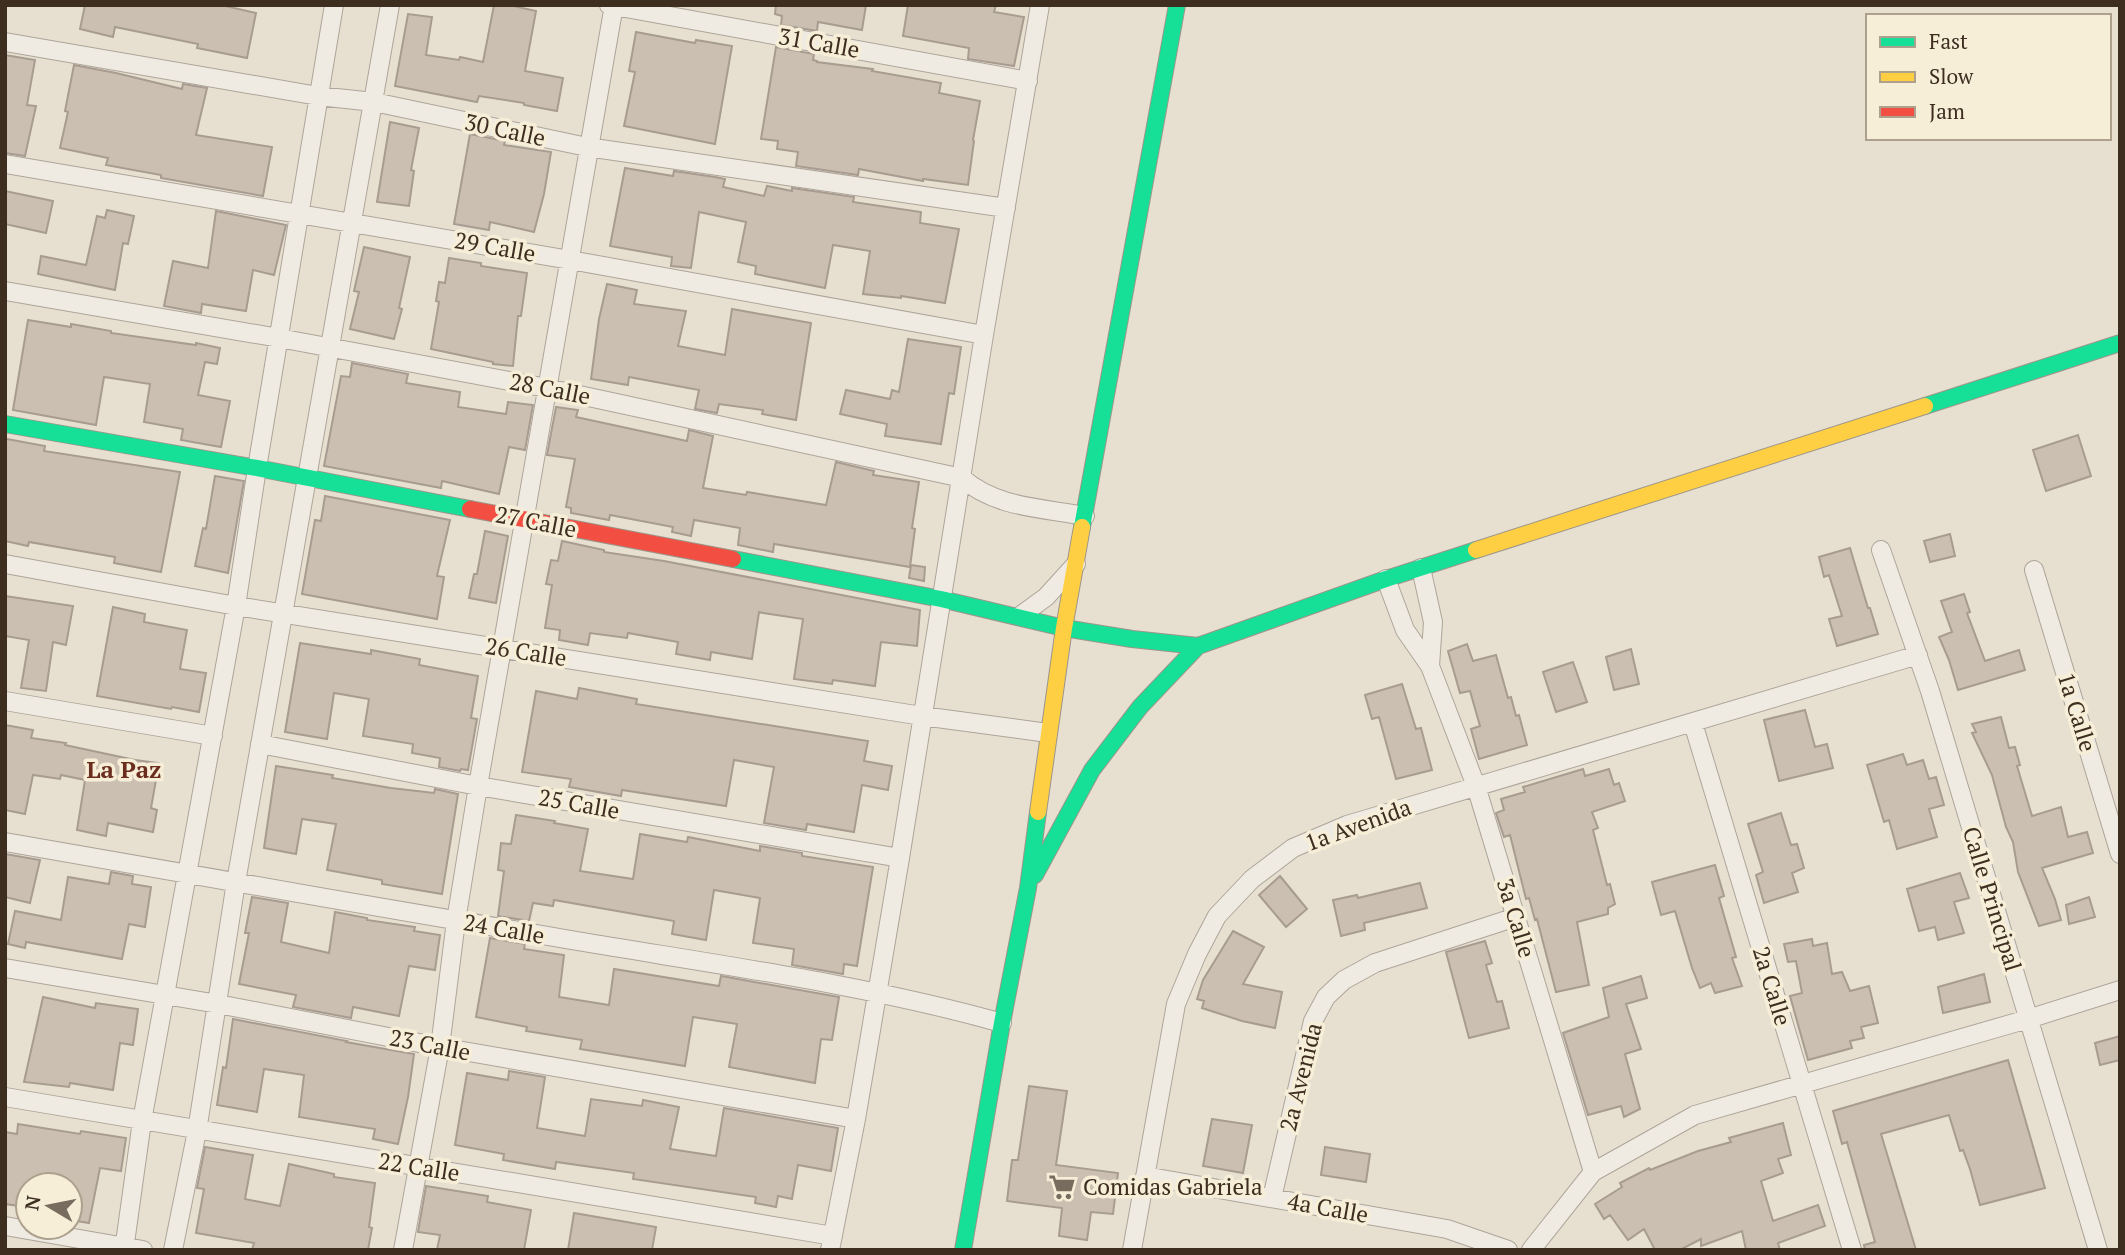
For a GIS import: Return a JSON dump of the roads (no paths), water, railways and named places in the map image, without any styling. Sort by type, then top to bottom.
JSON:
[{"type":"street","points":[[125,1248],[142,1121],[236,606],[334,5]]},
{"type":"street","points":[[173,1250],[197,1131],[236,883],[390,5]]},
{"type":"street","points":[[403,1250],[440,1047],[456,921],[478,786],[612,5]]},
{"type":"street","name":"31 Calle","points":[[612,5],[1028,81]]},
{"type":"street","points":[[831,1243],[856,1119],[900,859],[1040,5]]},
{"type":"street","points":[[963,1250],[1028,888],[1064,628],[1177,5]]},
{"type":"street","name":"30 Calle","points":[[5,42],[318,96],[374,103],[587,148],[1006,208]]},
{"type":"street","name":"29 Calle","points":[[5,164],[353,222],[984,335]]},
{"type":"street","name":"28 Calle","points":[[5,291],[547,388],[962,478],[990,497],[1026,507],[1085,516]]},
{"type":"street","points":[[1028,888],[1092,770],[1140,708],[1198,646],[1386,579],[2120,344]]},
{"type":"street","name":"27 Calle","points":[[5,424],[257,468],[941,599],[1064,628],[1198,646]]},
{"type":"street","name":"Calle Principal","points":[[1881,550],[1918,655],[2098,1250]]},
{"type":"street","name":"26 Calle","points":[[5,564],[283,614],[922,716],[1048,733]]},
{"type":"street","points":[[1020,616],[1046,597],[1076,564]]},
{"type":"street","name":"3a Calle","points":[[1421,568],[1433,622],[1430,666]]},
{"type":"street","name":"1a Calle","points":[[2034,570],[2120,854]]},
{"type":"street","name":"3a Calle","points":[[1386,579],[1405,630],[1430,666],[1476,786],[1593,1172]]},
{"type":"street","name":"1a Avenida","points":[[1132,1250],[1176,1004],[1217,916],[1252,879],[1293,848],[1347,825],[1918,655]]},
{"type":"street","points":[[5,701],[213,736]]},
{"type":"street","name":"2a Calle","points":[[1693,723],[1852,1250]]},
{"type":"street","name":"25 Calle","points":[[260,744],[478,786],[900,859]]},
{"type":"street","name":"24 Calle","points":[[5,842],[877,992],[1002,1023]]},
{"type":"street","name":"2a Avenida","points":[[1272,1198],[1314,1021],[1326,997],[1344,980],[1375,963],[1516,917]]},
{"type":"street","name":"23 Calle","points":[[5,968],[856,1119]]},
{"type":"street","points":[[1531,1250],[1593,1172],[1695,1115],[1802,1086],[2120,990]]},
{"type":"street","name":"22 Calle","points":[[5,1097],[419,1166],[831,1243]]},
{"type":"street","name":"4a Calle","points":[[1145,1176],[1447,1229],[1508,1250]]},
{"type":"street","points":[[5,1226],[144,1250]]},
{"type":"place","name":"Comidas Gabriela","points":[[1062,1187]]},
{"type":"district","name":"La Paz","points":[[124,770]]}]
